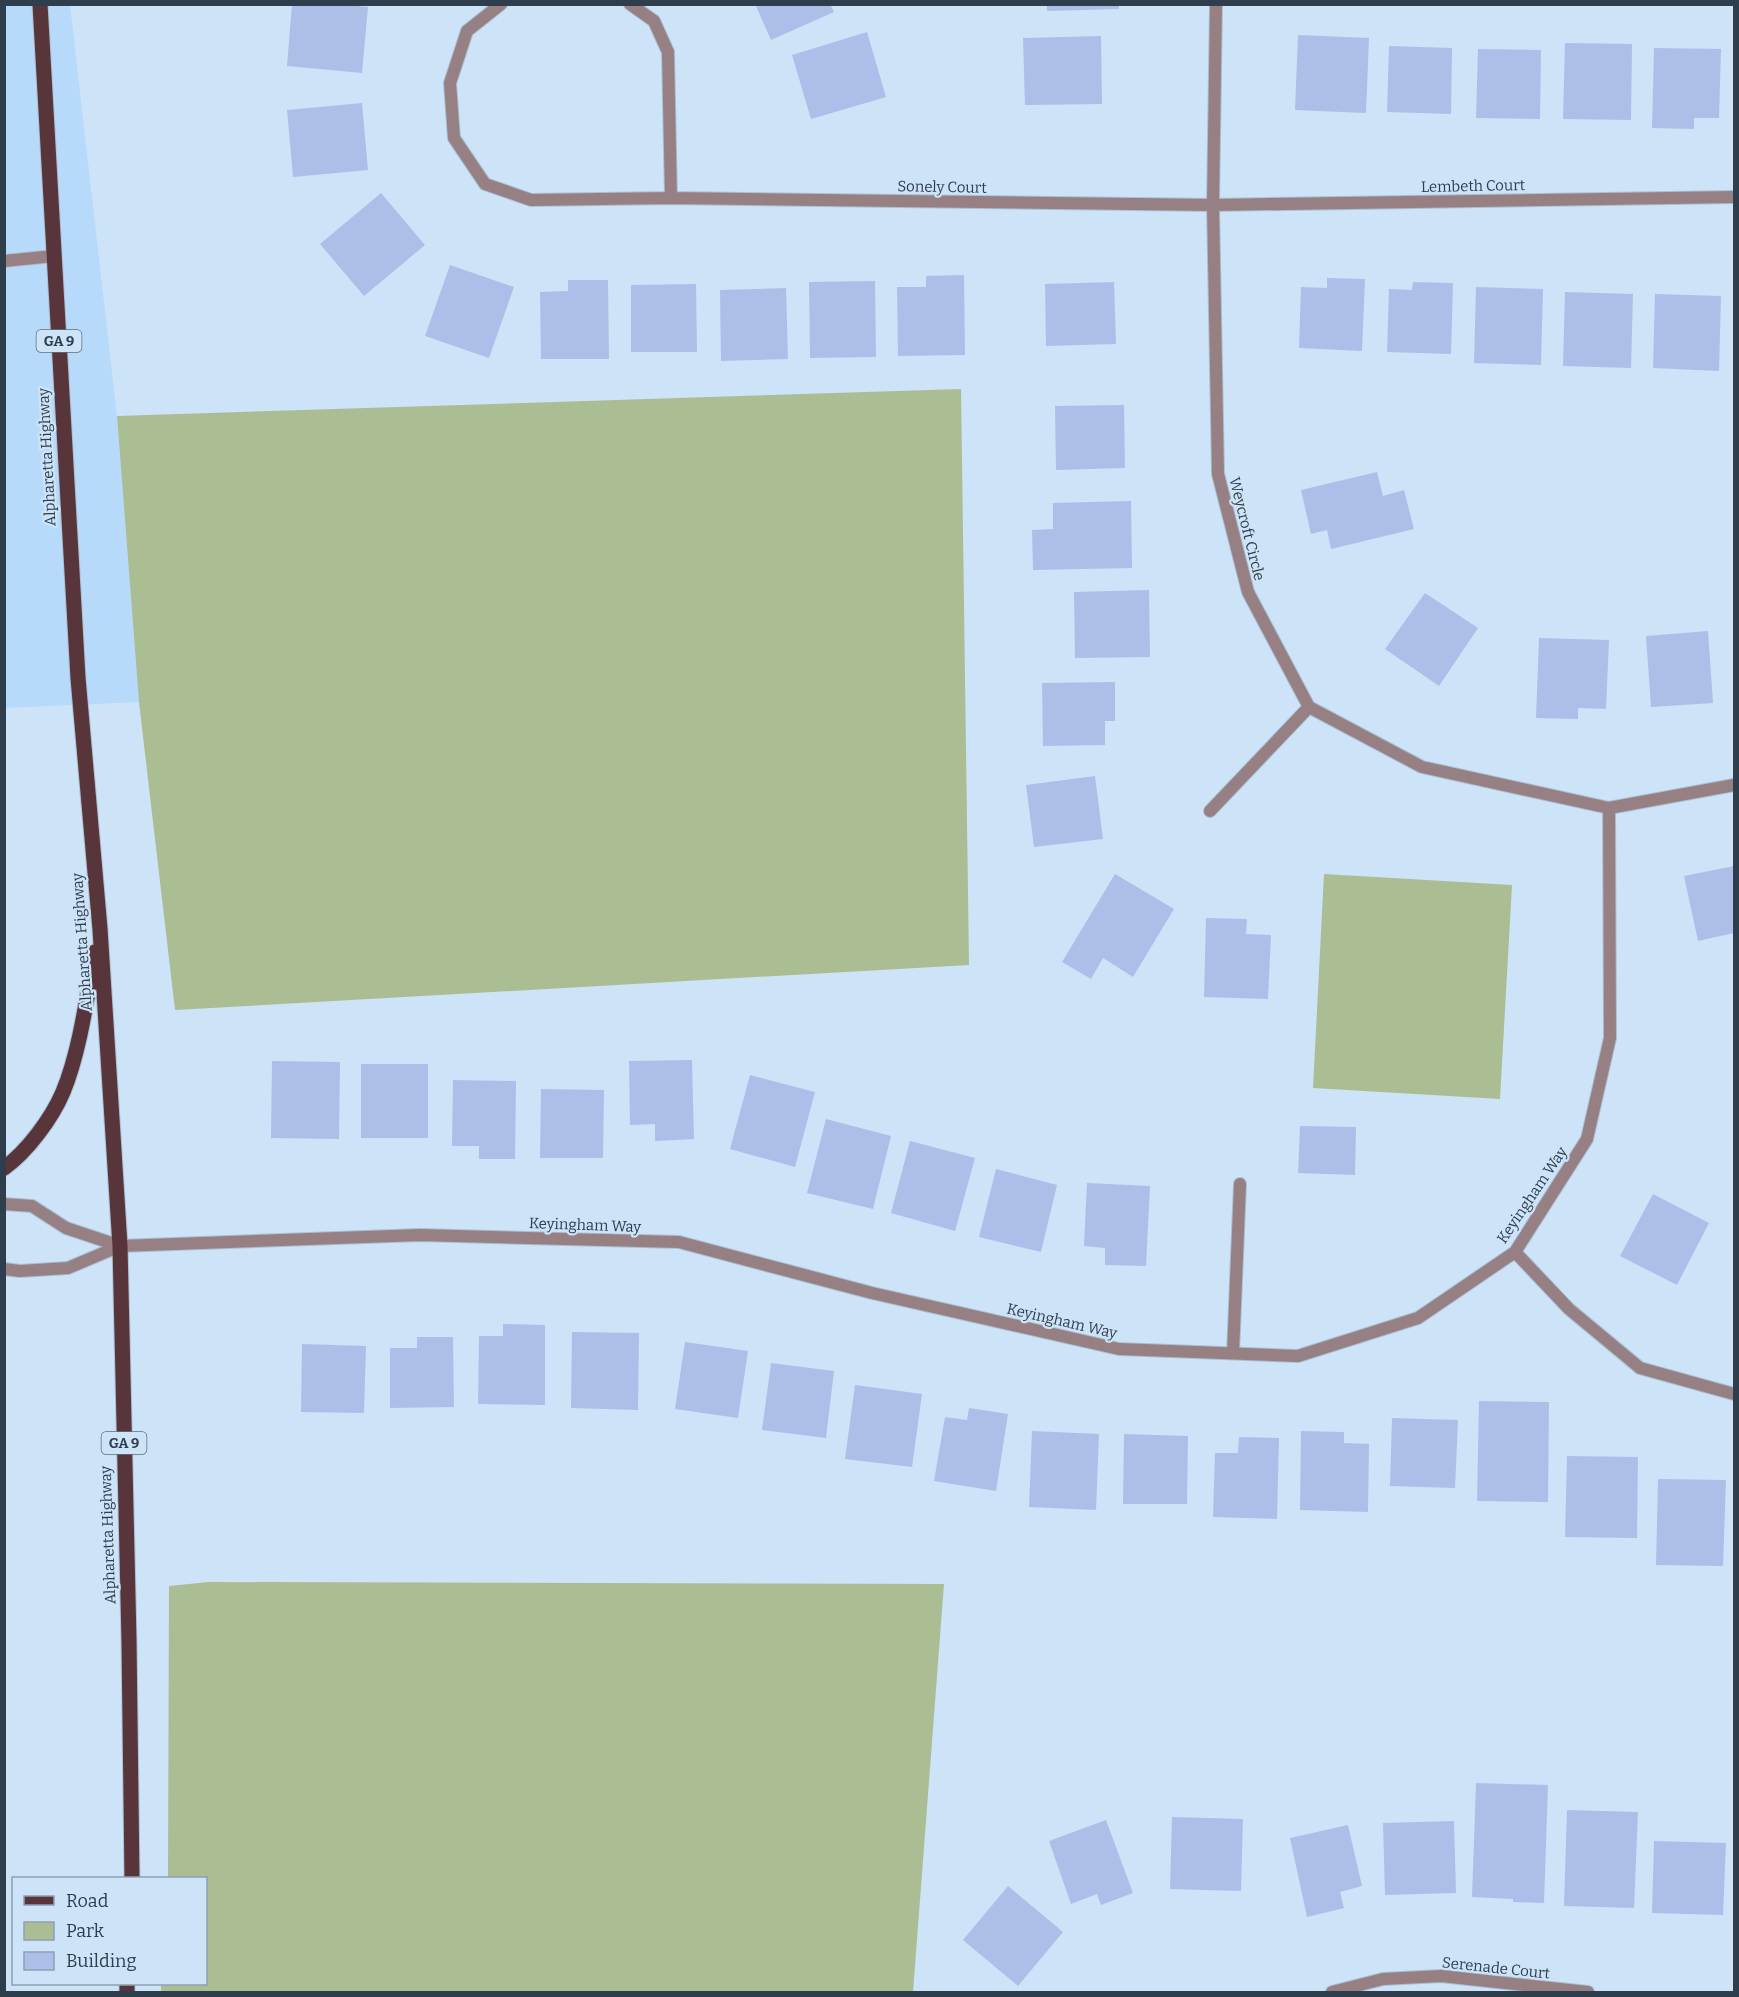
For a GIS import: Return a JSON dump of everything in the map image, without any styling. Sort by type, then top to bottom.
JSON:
[{"type":"main road","name":"Alpharetta Highway","points":[[40,4],[78,678],[100,929],[120,1246],[132,1877]]},
{"type":"main road","points":[[4,1168],[32,1144],[63,1093],[79,1039],[100,929]]},
{"type":"street","name":"Sonely Court","points":[[501,4],[467,31],[450,82],[454,138],[485,184],[531,200],[671,198],[1213,205]]},
{"type":"street","points":[[630,4],[654,21],[668,52],[671,198]]},
{"type":"street","name":"Weycroft Circle","points":[[1216,4],[1213,205],[1218,474],[1248,592],[1309,707]]},
{"type":"street","name":"Lembeth Court","points":[[1213,205],[1734,197]]},
{"type":"street","points":[[4,261],[54,256]]},
{"type":"street","points":[[1210,811],[1309,707],[1422,766],[1609,808],[1734,785]]},
{"type":"street","name":"Keyingham Way","points":[[120,1246],[420,1235],[679,1242],[872,1293],[1119,1349],[1298,1356],[1418,1318],[1515,1252],[1587,1139],[1610,1038],[1609,808]]},
{"type":"street","points":[[1233,1353],[1240,1184]]},
{"type":"street","points":[[4,1204],[32,1206],[66,1228],[120,1246]]},
{"type":"street","points":[[4,1269],[20,1271],[68,1268],[120,1246]]},
{"type":"street","points":[[1515,1252],[1569,1309],[1640,1368],[1734,1394]]},
{"type":"street","name":"Serenade Court","points":[[1332,1992],[1383,1979],[1441,1976],[1588,1992]]},
{"type":"shaded area","points":[[4,5],[70,5],[117,416],[139,702],[5,708]]},
{"type":"green space","points":[[961,389],[969,965],[175,1010],[139,702],[117,416]]},
{"type":"green space","points":[[1324,874],[1512,885],[1500,1099],[1313,1088]]},
{"type":"green space","points":[[209,1582],[944,1584],[913,1992],[161,1992],[161,1985],[207,1985],[207,1877],[168,1877],[169,1586]]},
{"type":"building","points":[[292,4],[368,7],[362,73],[287,66]]},
{"type":"building","points":[[755,4],[830,4],[834,12],[771,40]]},
{"type":"building","points":[[1047,4],[1119,4],[1119,9],[1047,11]]},
{"type":"building","points":[[867,32],[886,97],[811,119],[792,55]]},
{"type":"building","points":[[1298,35],[1369,38],[1366,113],[1295,110]]},
{"type":"building","points":[[1101,36],[1102,104],[1025,105],[1023,38]]},
{"type":"building","points":[[1565,43],[1632,44],[1631,120],[1563,119]]},
{"type":"building","points":[[1389,46],[1452,48],[1451,114],[1387,112]]},
{"type":"building","points":[[1654,48],[1721,49],[1719,118],[1694,118],[1694,129],[1652,128]]},
{"type":"building","points":[[1478,49],[1541,50],[1540,119],[1476,118]]},
{"type":"building","points":[[362,103],[368,170],[293,177],[287,110]]},
{"type":"building","points":[[381,193],[425,245],[364,296],[320,244]]},
{"type":"building","points":[[450,265],[514,287],[489,358],[425,336]]},
{"type":"building","points":[[964,275],[965,355],[898,356],[897,287],[926,287],[926,276]]},
{"type":"building","points":[[1327,278],[1365,279],[1362,351],[1299,348],[1301,287],[1327,288]]},
{"type":"building","points":[[568,280],[608,280],[609,359],[541,359],[540,292],[568,291]]},
{"type":"building","points":[[875,281],[876,357],[810,358],[809,282]]},
{"type":"building","points":[[1114,282],[1116,344],[1046,346],[1045,284]]},
{"type":"building","points":[[1413,282],[1453,283],[1451,354],[1387,352],[1389,289],[1412,290]]},
{"type":"building","points":[[696,284],[697,352],[631,352],[631,285]]},
{"type":"building","points":[[1476,287],[1543,289],[1541,365],[1474,363]]},
{"type":"building","points":[[786,288],[788,359],[721,361],[720,290]]},
{"type":"building","points":[[1565,292],[1633,294],[1631,368],[1563,366]]},
{"type":"building","points":[[1655,294],[1721,296],[1719,371],[1653,368]]},
{"type":"building","points":[[1124,405],[1125,468],[1056,470],[1055,406]]},
{"type":"building","points":[[1377,472],[1383,496],[1404,490],[1414,529],[1331,549],[1327,530],[1311,534],[1301,490]]},
{"type":"building","points":[[1131,501],[1132,568],[1033,570],[1032,530],[1053,529],[1053,503]]},
{"type":"building","points":[[1149,590],[1150,657],[1075,658],[1074,592]]},
{"type":"building","points":[[1425,593],[1478,628],[1439,686],[1385,649]]},
{"type":"building","points":[[1708,631],[1713,703],[1651,707],[1646,636]]},
{"type":"building","points":[[1539,638],[1609,640],[1606,709],[1578,708],[1578,719],[1536,718]]},
{"type":"building","points":[[1115,682],[1115,721],[1105,721],[1105,745],[1043,746],[1042,683]]},
{"type":"building","points":[[1095,776],[1103,839],[1034,847],[1026,785]]},
{"type":"building","points":[[1734,866],[1734,933],[1698,941],[1684,876]]},
{"type":"building","points":[[1115,874],[1174,909],[1133,977],[1103,958],[1091,979],[1062,962]]},
{"type":"building","points":[[1206,918],[1247,919],[1246,934],[1271,935],[1268,999],[1204,997]]},
{"type":"building","points":[[692,1060],[694,1139],[655,1141],[655,1124],[630,1125],[629,1061]]},
{"type":"building","points":[[272,1061],[340,1062],[339,1139],[271,1138]]},
{"type":"building","points":[[361,1064],[428,1064],[428,1138],[361,1138]]},
{"type":"building","points":[[750,1075],[815,1092],[795,1167],[730,1149]]},
{"type":"building","points":[[453,1080],[516,1081],[515,1159],[479,1159],[479,1146],[452,1146]]},
{"type":"building","points":[[541,1089],[604,1090],[603,1158],[540,1158]]},
{"type":"building","points":[[826,1119],[891,1136],[873,1209],[807,1193]]},
{"type":"building","points":[[1300,1126],[1356,1127],[1355,1175],[1298,1173]]},
{"type":"building","points":[[910,1141],[975,1158],[955,1231],[891,1213]]},
{"type":"building","points":[[996,1169],[1057,1185],[1041,1252],[979,1237]]},
{"type":"building","points":[[1087,1183],[1150,1186],[1146,1266],[1105,1265],[1105,1248],[1084,1246]]},
{"type":"building","points":[[1653,1194],[1709,1223],[1677,1285],[1620,1256]]},
{"type":"building","points":[[503,1324],[545,1325],[545,1405],[478,1404],[479,1336],[503,1336]]},
{"type":"building","points":[[572,1332],[639,1333],[638,1410],[571,1408]]},
{"type":"building","points":[[417,1337],[453,1337],[454,1407],[390,1408],[390,1348],[417,1348]]},
{"type":"building","points":[[685,1342],[748,1351],[738,1418],[675,1409]]},
{"type":"building","points":[[302,1344],[366,1346],[364,1413],[301,1412]]},
{"type":"building","points":[[771,1363],[834,1371],[826,1438],[762,1430]]},
{"type":"building","points":[[855,1385],[922,1394],[912,1467],[845,1459]]},
{"type":"building","points":[[1479,1401],[1549,1402],[1548,1502],[1477,1501]]},
{"type":"building","points":[[969,1408],[1008,1414],[996,1491],[934,1481],[945,1417],[967,1420]]},
{"type":"building","points":[[1392,1418],[1458,1420],[1455,1488],[1390,1486]]},
{"type":"building","points":[[1032,1431],[1099,1434],[1096,1510],[1029,1507]]},
{"type":"building","points":[[1301,1431],[1344,1432],[1344,1443],[1369,1444],[1368,1512],[1300,1510]]},
{"type":"building","points":[[1124,1434],[1188,1436],[1187,1504],[1123,1504]]},
{"type":"building","points":[[1239,1437],[1279,1438],[1277,1519],[1213,1517],[1215,1453],[1238,1453]]},
{"type":"building","points":[[1567,1456],[1638,1457],[1637,1538],[1565,1537]]},
{"type":"building","points":[[1658,1479],[1726,1480],[1723,1566],[1656,1565]]},
{"type":"building","points":[[1476,1783],[1548,1785],[1544,1903],[1472,1897]]},
{"type":"building","points":[[1567,1810],[1638,1812],[1634,1908],[1564,1906]]},
{"type":"building","points":[[1172,1817],[1243,1819],[1241,1891],[1170,1889]]},
{"type":"building","points":[[1106,1820],[1133,1893],[1101,1905],[1097,1894],[1071,1904],[1049,1841]]},
{"type":"building","points":[[1454,1821],[1456,1893],[1385,1895],[1383,1823]]},
{"type":"building","points":[[1348,1825],[1362,1886],[1340,1892],[1344,1908],[1307,1917],[1290,1838]]},
{"type":"building","points":[[1654,1841],[1726,1843],[1723,1915],[1652,1913]]},
{"type":"building","points":[[1008,1886],[1063,1932],[1018,1986],[963,1940]]}]
